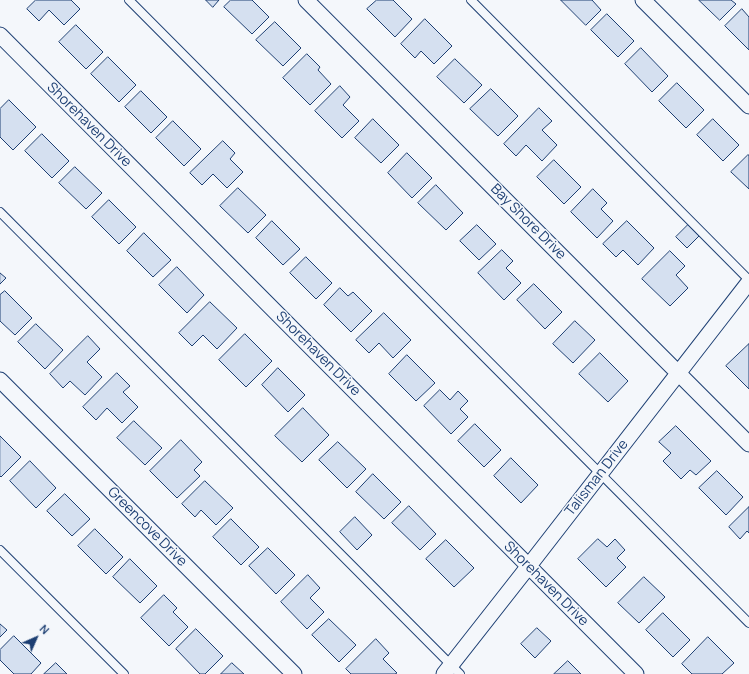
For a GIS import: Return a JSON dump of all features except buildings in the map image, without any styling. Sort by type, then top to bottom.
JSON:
[{"type":"street","name":"Bay Shore Drive","points":[[306,0],[749,444]]},
{"type":"street","points":[[643,0],[749,106]]},
{"type":"street","name":"Shorehaven Drive","points":[[0,35],[636,674]]},
{"type":"street","name":"Talisman Drive","points":[[451,671],[528,567],[749,281]]},
{"type":"street","name":"Greencove Drive","points":[[0,380],[294,674]]},
{"type":"lane","points":[[129,0],[749,623]]},
{"type":"lane","points":[[471,0],[749,281]]},
{"type":"lane","points":[[0,212],[451,671]]},
{"type":"lane","points":[[0,550],[124,674]]}]
